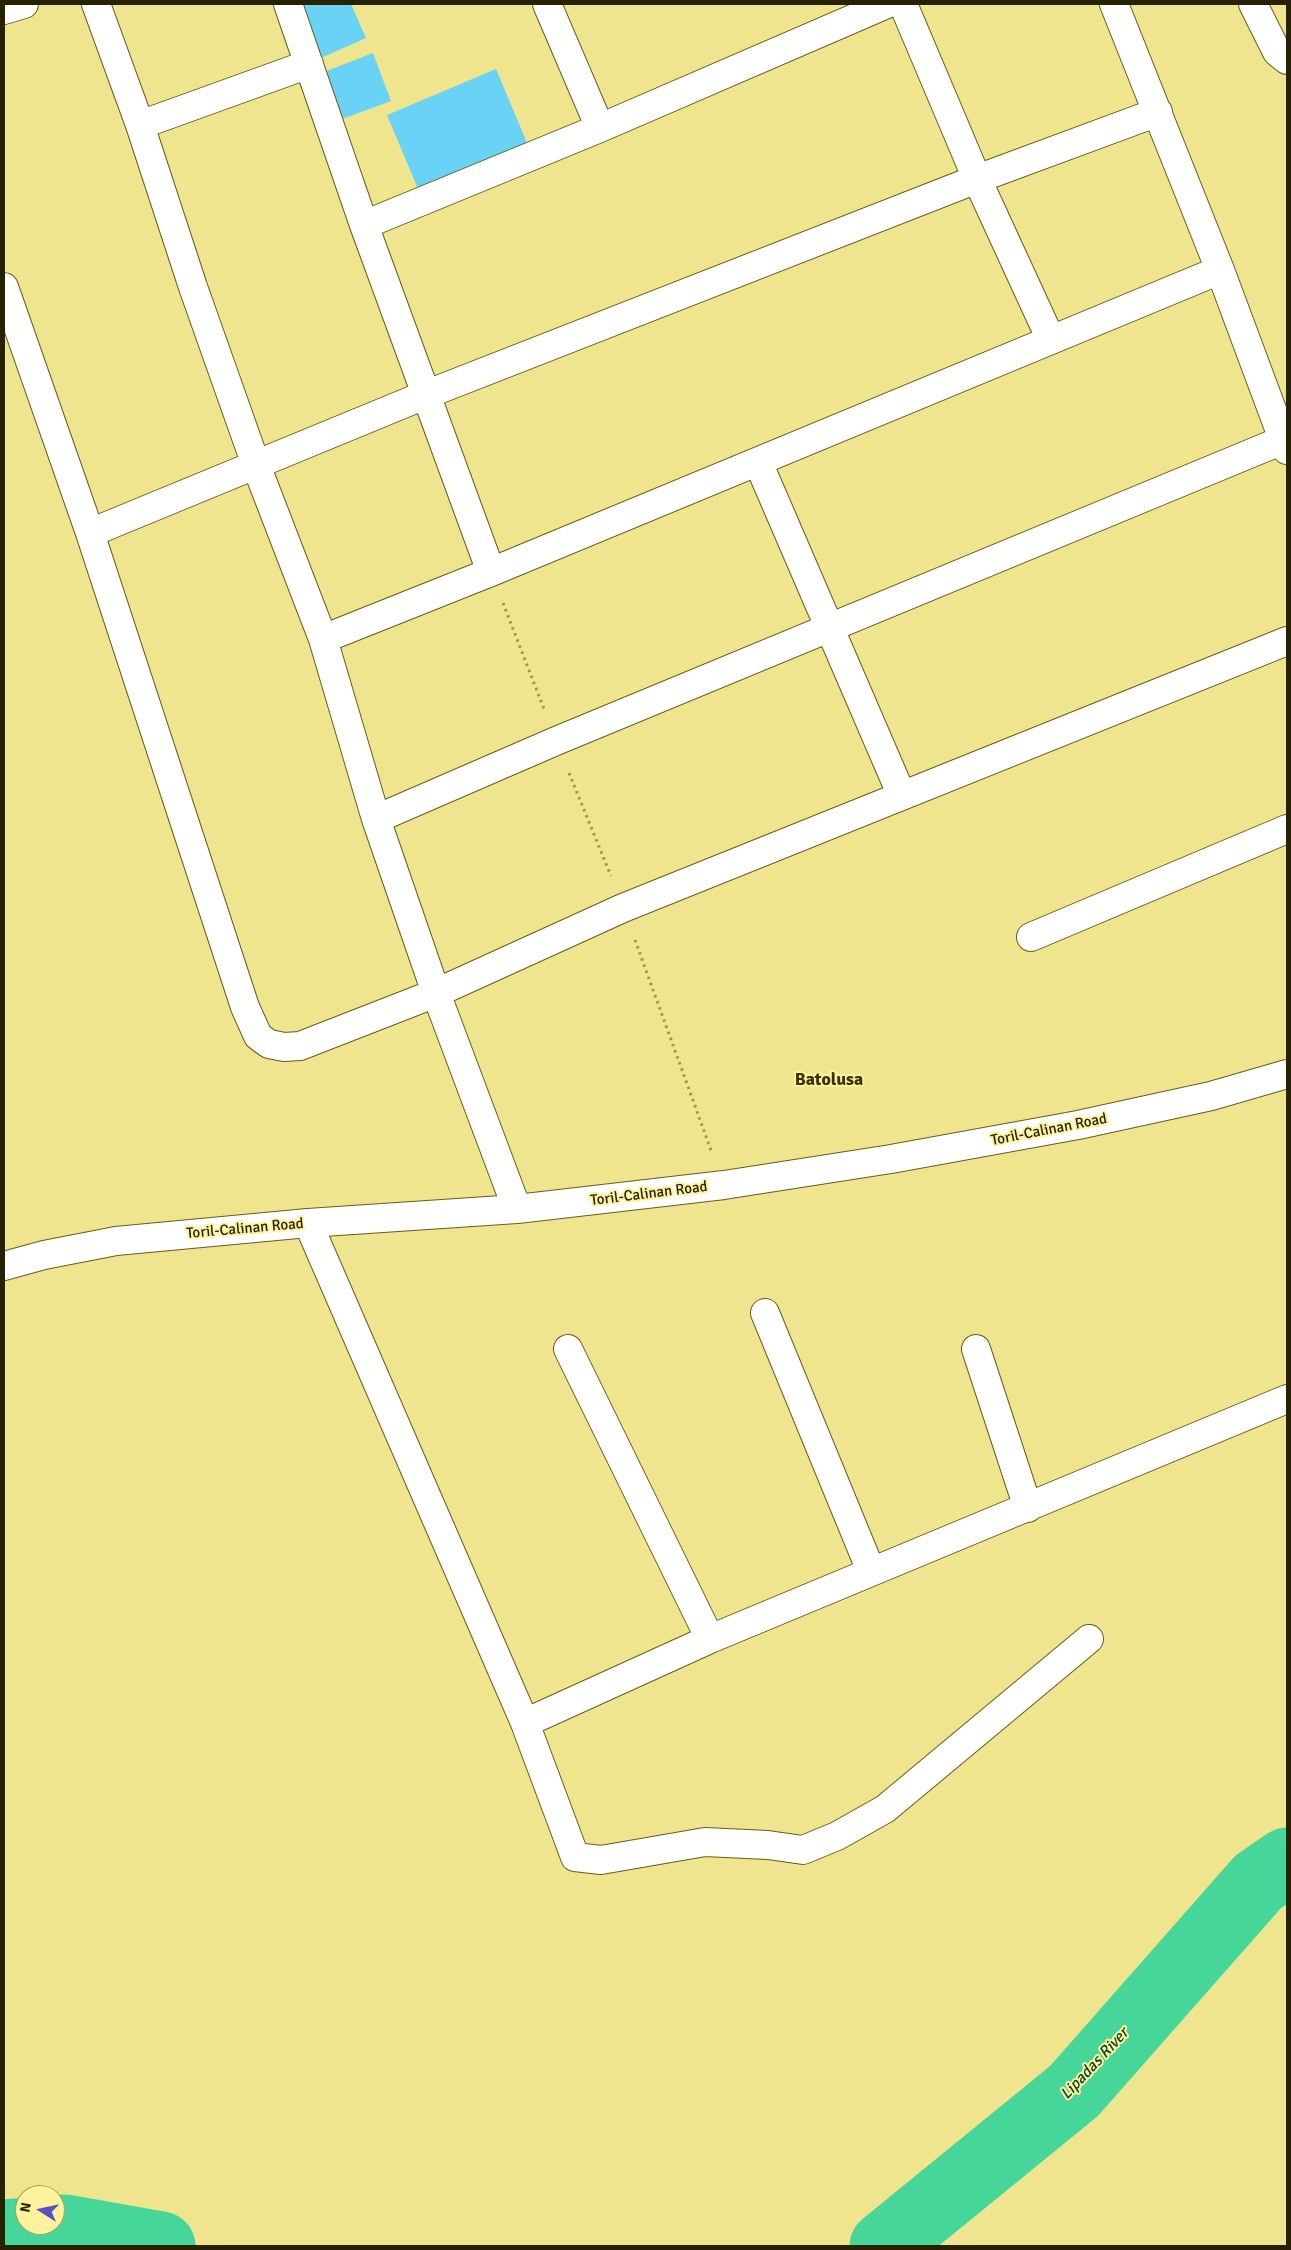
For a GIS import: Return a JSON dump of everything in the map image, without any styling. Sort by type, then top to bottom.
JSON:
[{"type":"street","points":[[4,10],[24,4]]},
{"type":"street","points":[[96,4],[140,125],[193,287],[256,465],[323,639],[376,818],[436,993],[517,1209]]},
{"type":"street","points":[[288,4],[364,225],[491,572]]},
{"type":"street","points":[[547,4],[600,128]]},
{"type":"street","points":[[364,225],[600,128],[887,4]]},
{"type":"street","points":[[903,4],[977,179],[1051,340]]},
{"type":"street","points":[[376,818],[829,628],[1285,445],[1220,270],[1114,4]]},
{"type":"street","points":[[1253,4],[1277,52],[1287,60]]},
{"type":"street","points":[[140,125],[309,64]]},
{"type":"street","points":[[90,532],[425,395],[977,179],[1158,112]]},
{"type":"street","points":[[323,639],[491,572],[1220,270]]},
{"type":"street","points":[[4,287],[90,532],[246,1007],[258,1036],[268,1044],[284,1047],[300,1046],[436,993],[623,908],[1287,641]]},
{"type":"street","points":[[758,462],[902,796]]},
{"type":"street","points":[[1031,937],[1287,829]]},
{"type":"street","name":"Toril-Calinan Road","points":[[4,1266],[44,1255],[116,1240],[308,1223],[517,1209],[724,1185],[968,1146],[1078,1125],[1192,1100],[1287,1074]]},
{"type":"street","points":[[308,1223],[525,1723],[575,1858],[601,1860],[705,1842],[768,1845],[803,1850],[837,1836],[885,1809],[1089,1639]]},
{"type":"street","points":[[765,1313],[871,1571]]},
{"type":"street","points":[[568,1348],[710,1639]]},
{"type":"street","points":[[976,1349],[1028,1508]]},
{"type":"street","points":[[525,1723],[710,1639],[1287,1399]]},
{"type":"building","points":[[298,4],[351,4],[366,38],[321,58]]},
{"type":"building","points":[[373,53],[391,101],[342,119],[324,72]]},
{"type":"building","points":[[496,69],[530,150],[421,196],[387,115]]},
{"type":"waterway","name":"Lipadas River","points":[[884,2246],[1074,2091],[1258,1882],[1287,1862]]},
{"type":"waterway","name":"Lipadas River","points":[[4,2234],[65,2229],[161,2246]]},
{"type":"district","name":"Batolusa","points":[[829,1080]]}]
